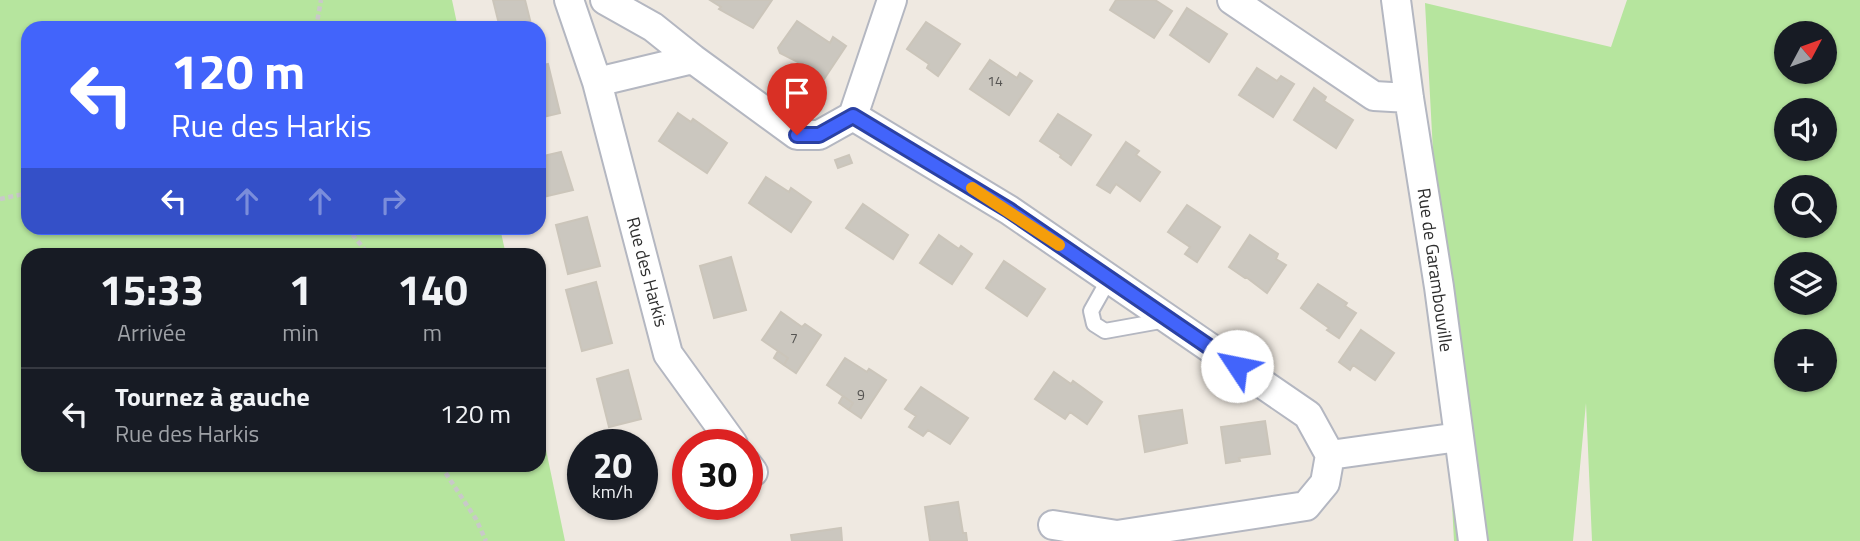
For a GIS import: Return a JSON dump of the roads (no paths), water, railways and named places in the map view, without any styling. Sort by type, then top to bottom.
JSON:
[{"type":"street","name":"Rue des Harkis","points":[[569,0],[597,82],[668,354],[722,429]]},
{"type":"street","points":[[605,0],[653,27],[692,59],[797,135],[819,135],[853,116],[892,0]]},
{"type":"street","points":[[1232,0],[1374,96],[1409,98]]},
{"type":"street","name":"Rue de Garambouville","points":[[1396,0],[1439,287],[1473,541]]},
{"type":"street","points":[[597,82],[692,59]]},
{"type":"street","points":[[853,116],[1009,210],[1308,415],[1330,455],[1325,483],[1306,506],[1117,535],[1053,525]]},
{"type":"street","points":[[1330,455],[1459,437]]},
{"type":"lane","points":[[1109,279],[1091,311],[1094,324],[1105,331],[1169,319]]}]
